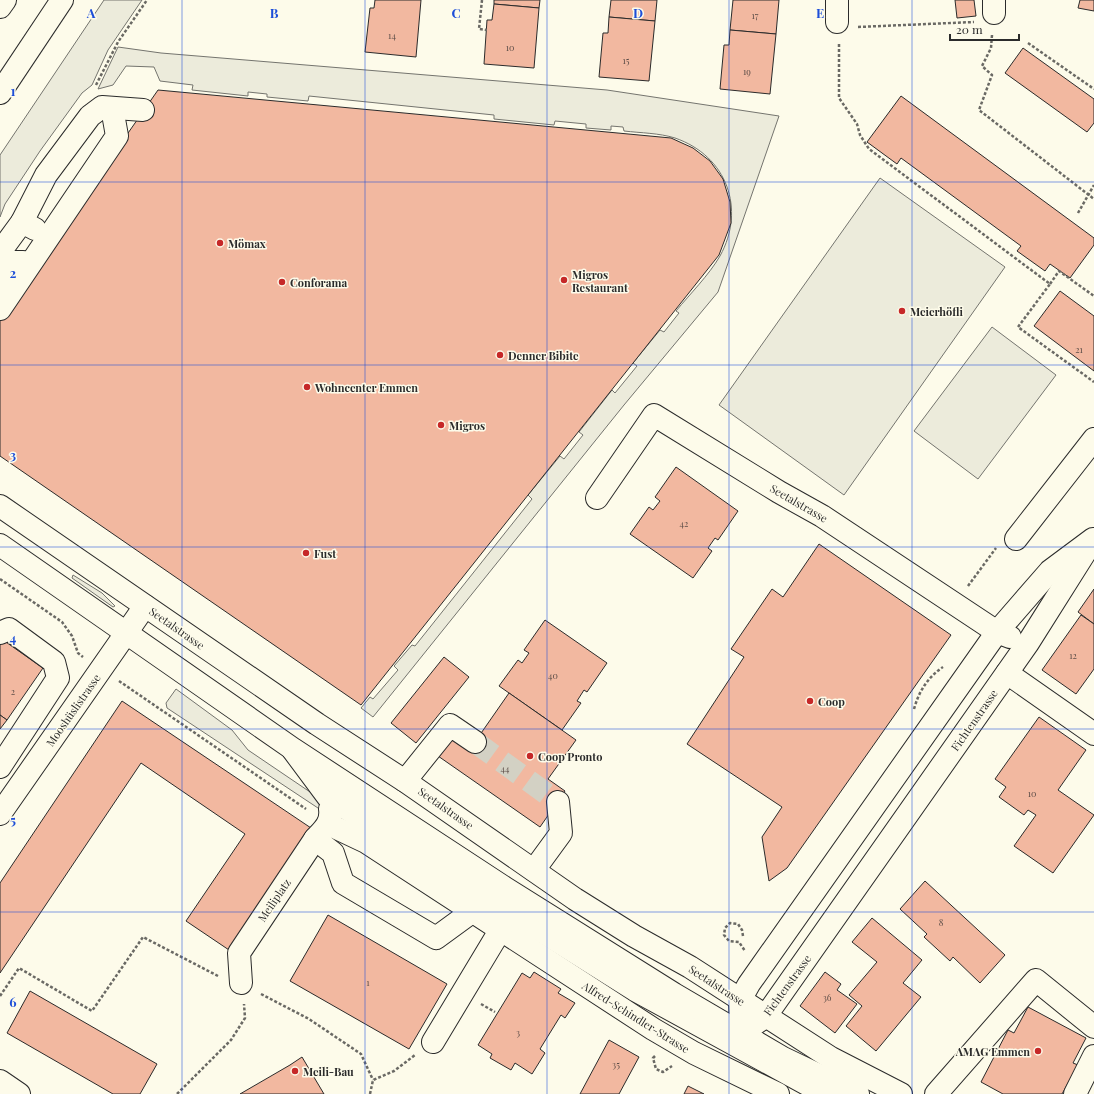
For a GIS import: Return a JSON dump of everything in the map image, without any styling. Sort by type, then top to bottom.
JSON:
[{"type":"main road","points":[[0,7],[5,0]]},
{"type":"main road","points":[[0,93],[62,0]]},
{"type":"main road","points":[[837,0],[837,25]]},
{"type":"main road","points":[[0,309],[29,265],[50,239],[117,136],[107,107]]},
{"type":"main road","points":[[0,252],[22,222],[46,175],[90,116],[107,107],[144,110]]},
{"type":"main road","points":[[22,222],[50,239]]},
{"type":"main road","points":[[0,280],[13,262],[23,262],[29,265]]},
{"type":"main road","name":"Seetalstrasse","points":[[597,498],[654,415],[778,492],[822,516],[997,632],[1028,643]]},
{"type":"main road","points":[[1016,539],[1094,439]]},
{"type":"main road","name":"Seetalstrasse","points":[[0,506],[317,724],[405,780],[575,899],[634,936],[690,967],[765,1017],[831,1058],[901,1094]]},
{"type":"main road","name":"Fichtenstrasse","points":[[740,1000],[997,632],[1050,572],[1094,539]]},
{"type":"main road","name":"Fichtenstrasse","points":[[740,1033],[765,1017],[1028,643],[1094,539]]},
{"type":"main road","points":[[0,545],[292,749],[506,888],[674,994],[740,1033],[783,1058],[858,1094]]},
{"type":"main road","name":"Mooshüslistrasse","points":[[0,814],[145,606]]},
{"type":"main road","points":[[0,633],[10,628],[54,662],[58,678],[0,767]]},
{"type":"main road","points":[[1007,672],[1094,734]]},
{"type":"main road","points":[[33,718],[70,715]]},
{"type":"main road","points":[[405,780],[450,725],[475,742]]},
{"type":"main road","points":[[292,749],[328,798],[635,990],[767,1064],[825,1094]]},
{"type":"main road","points":[[328,798],[331,815],[322,832],[332,853],[343,883],[436,938],[473,911]]},
{"type":"main road","points":[[534,870],[568,833],[558,802]]},
{"type":"main road","name":"Alfred-Schindler-Strasse","points":[[322,832],[366,842],[653,1029],[767,1092]]},
{"type":"main road","name":"Meiliplatz","points":[[241,983],[238,953],[322,832]]},
{"type":"main road","points":[[433,1042],[500,929]]},
{"type":"main road","points":[[936,1094],[1036,980],[1094,1026]]},
{"type":"main road","points":[[740,1000],[740,1033],[767,1064]]},
{"type":"main road","points":[[1075,1094],[1094,1056]]},
{"type":"main road","points":[[0,1081],[19,1094]]},
{"type":"path","points":[[107,107],[94,90],[118,42],[147,0]]},
{"type":"path","points":[[482,0],[479,29],[487,30]]},
{"type":"path","points":[[1050,284],[869,149],[860,135],[857,124],[839,98],[837,25],[994,12],[991,48],[982,66],[992,75],[979,110],[1094,199]]},
{"type":"path","points":[[1028,43],[1094,89]]},
{"type":"path","points":[[1078,213],[1094,185]]},
{"type":"path","points":[[1094,296],[1059,271],[1018,327],[1094,382]]},
{"type":"path","points":[[969,585],[996,547],[1016,539]]},
{"type":"path","points":[[0,578],[62,622],[72,636],[78,653],[102,669],[322,832]]},
{"type":"path","points":[[743,936],[742,930],[738,924],[730,923],[725,928],[724,935],[729,941],[739,942],[745,952],[749,952],[744,956]]},
{"type":"path","points":[[0,996],[19,968],[92,1011],[143,937],[216,976],[241,983],[309,1020],[361,1054],[373,1080],[370,1094]]},
{"type":"path","points":[[177,1094],[231,1040],[245,1018],[241,983]]},
{"type":"path","points":[[373,1080],[394,1071],[433,1042]]},
{"type":"shaded area","points":[[104,0],[142,0],[108,50],[92,85],[82,93],[40,151],[5,204],[0,217],[0,155]]},
{"type":"shaded area","points":[[118,47],[161,53],[607,90],[779,116],[718,292],[624,405],[373,717],[361,708],[370,697],[373,699],[398,670],[394,666],[412,645],[415,646],[532,499],[528,495],[560,456],[564,459],[583,435],[579,432],[612,390],[615,393],[637,366],[633,363],[660,330],[664,332],[679,313],[676,311],[716,263],[728,238],[731,220],[731,203],[727,186],[719,171],[708,157],[693,146],[669,136],[624,131],[623,127],[611,126],[611,130],[586,128],[586,124],[555,121],[554,125],[494,119],[494,115],[309,96],[308,101],[267,97],[267,94],[248,92],[248,96],[192,90],[193,85],[160,81],[154,67],[126,66],[113,85],[98,89]]},
{"type":"shaded area","points":[[880,178],[1005,267],[844,495],[719,405]]},
{"type":"shaded area","points":[[992,327],[1056,375],[978,479],[914,431]]},
{"type":"shaded area","points":[[73,575],[102,593],[115,606],[113,607],[72,578]]},
{"type":"shaded area","points":[[176,689],[232,730],[248,750],[313,794],[322,805],[324,812],[167,708],[166,703]]},
{"type":"building","points":[[375,0],[421,0],[416,57],[365,52],[370,8],[374,8]]},
{"type":"building","points":[[494,0],[540,0],[539,8],[494,4]]},
{"type":"building","points":[[611,0],[657,0],[655,21],[609,17]]},
{"type":"building","points":[[733,0],[779,0],[776,34],[730,30]]},
{"type":"building","points":[[955,0],[974,0],[976,16],[957,18]]},
{"type":"building","points":[[1080,0],[1094,0],[1094,11],[1078,8]]},
{"type":"building","points":[[494,4],[539,8],[534,68],[484,64],[487,20],[492,20]]},
{"type":"building","points":[[609,17],[655,21],[649,81],[599,77],[603,33],[608,33]]},
{"type":"building","points":[[730,30],[776,34],[770,94],[720,89],[724,45],[729,45]]},
{"type":"building","points":[[1023,48],[1094,99],[1094,123],[1087,132],[1005,73]]},
{"type":"building","name":"Wohncenter Emmen","points":[[158,90],[671,138],[693,148],[710,161],[723,179],[730,202],[731,223],[719,255],[361,705],[0,456],[0,317]]},
{"type":"building","points":[[901,96],[1094,238],[1094,245],[1070,278],[1050,264],[1045,271],[1017,251],[1021,246],[901,158],[897,164],[867,142]]},
{"type":"building","points":[[1060,291],[1094,316],[1094,371],[1034,326]]},
{"type":"building","points":[[676,467],[738,511],[718,540],[715,538],[708,548],[712,551],[693,578],[630,534],[649,507],[653,510],[660,501],[655,497]]},
{"type":"building","name":"Coop","points":[[819,544],[951,635],[787,868],[769,881],[762,837],[782,807],[687,744],[744,657],[731,649],[772,589],[783,597]]},
{"type":"building","points":[[1094,589],[1094,624],[1078,612]]},
{"type":"building","points":[[1081,615],[1094,624],[1094,669],[1076,694],[1042,670]]},
{"type":"building","points":[[545,620],[607,663],[587,692],[584,690],[577,701],[581,703],[562,730],[499,686],[518,660],[522,663],[529,653],[524,650]]},
{"type":"building","points":[[3,640],[43,668],[7,720],[0,715],[0,645]]},
{"type":"building","points":[[444,657],[469,677],[416,743],[391,723]]},
{"type":"building","points":[[509,693],[576,740],[548,779],[565,791],[540,827],[438,756],[451,736],[470,749]]},
{"type":"building","points":[[122,701],[314,830],[232,952],[186,921],[245,834],[141,763],[0,973],[0,883]]},
{"type":"building","points":[[0,715],[7,720],[0,729]]},
{"type":"building","points":[[1039,717],[1086,750],[1058,790],[1094,815],[1053,873],[1014,846],[1036,815],[1028,810],[1024,815],[999,797],[1006,787],[995,779]]},
{"type":"building","points":[[925,881],[1005,955],[980,983],[953,957],[950,961],[924,937],[927,934],[900,909]]},
{"type":"building","points":[[328,915],[447,984],[409,1049],[290,981]]},
{"type":"building","points":[[872,918],[922,960],[903,983],[921,997],[876,1051],[846,1026],[862,1006],[849,995],[877,962],[852,942]]},
{"type":"building","points":[[534,972],[561,989],[558,993],[575,1003],[565,1018],[561,1015],[540,1049],[545,1053],[532,1074],[515,1063],[511,1070],[490,1058],[492,1054],[478,1045],[522,973],[530,978]]},
{"type":"building","points":[[825,972],[841,984],[837,990],[857,1004],[835,1033],[800,1006]]},
{"type":"building","points":[[30,991],[157,1064],[140,1094],[113,1094],[7,1033]]},
{"type":"building","name":"AMAG Emmen","points":[[1028,1007],[1086,1038],[1073,1063],[1078,1065],[1062,1094],[1003,1094],[981,1082],[1008,1030],[1014,1033]]},
{"type":"building","points":[[609,1040],[639,1057],[619,1094],[580,1094]]},
{"type":"building","name":"Meili-Bau","points":[[302,1057],[324,1094],[240,1094],[290,1065]]},
{"type":"building","points":[[688,1086],[704,1094],[684,1094]]},
{"type":"tunnel","points":[[475,742],[558,802]]},
{"type":"place","name":"Mömax","points":[[220,243]]},
{"type":"place","name":"Migros Restaurant","points":[[564,280]]},
{"type":"place","name":"Conforama","points":[[282,282]]},
{"type":"place","name":"Meierhöfli","points":[[902,311]]},
{"type":"place","name":"Denner Bibite","points":[[500,355]]},
{"type":"place","name":"Wohncenter Emmen","points":[[307,387]]},
{"type":"place","name":"Migros","points":[[441,425]]},
{"type":"place","name":"Fust","points":[[306,553]]},
{"type":"place","name":"Coop","points":[[810,701]]},
{"type":"place","name":"Coop Pronto","points":[[530,756]]},
{"type":"place","name":"AMAG Emmen","points":[[1038,1051]]},
{"type":"place","name":"Meili-Bau","points":[[295,1071]]}]
